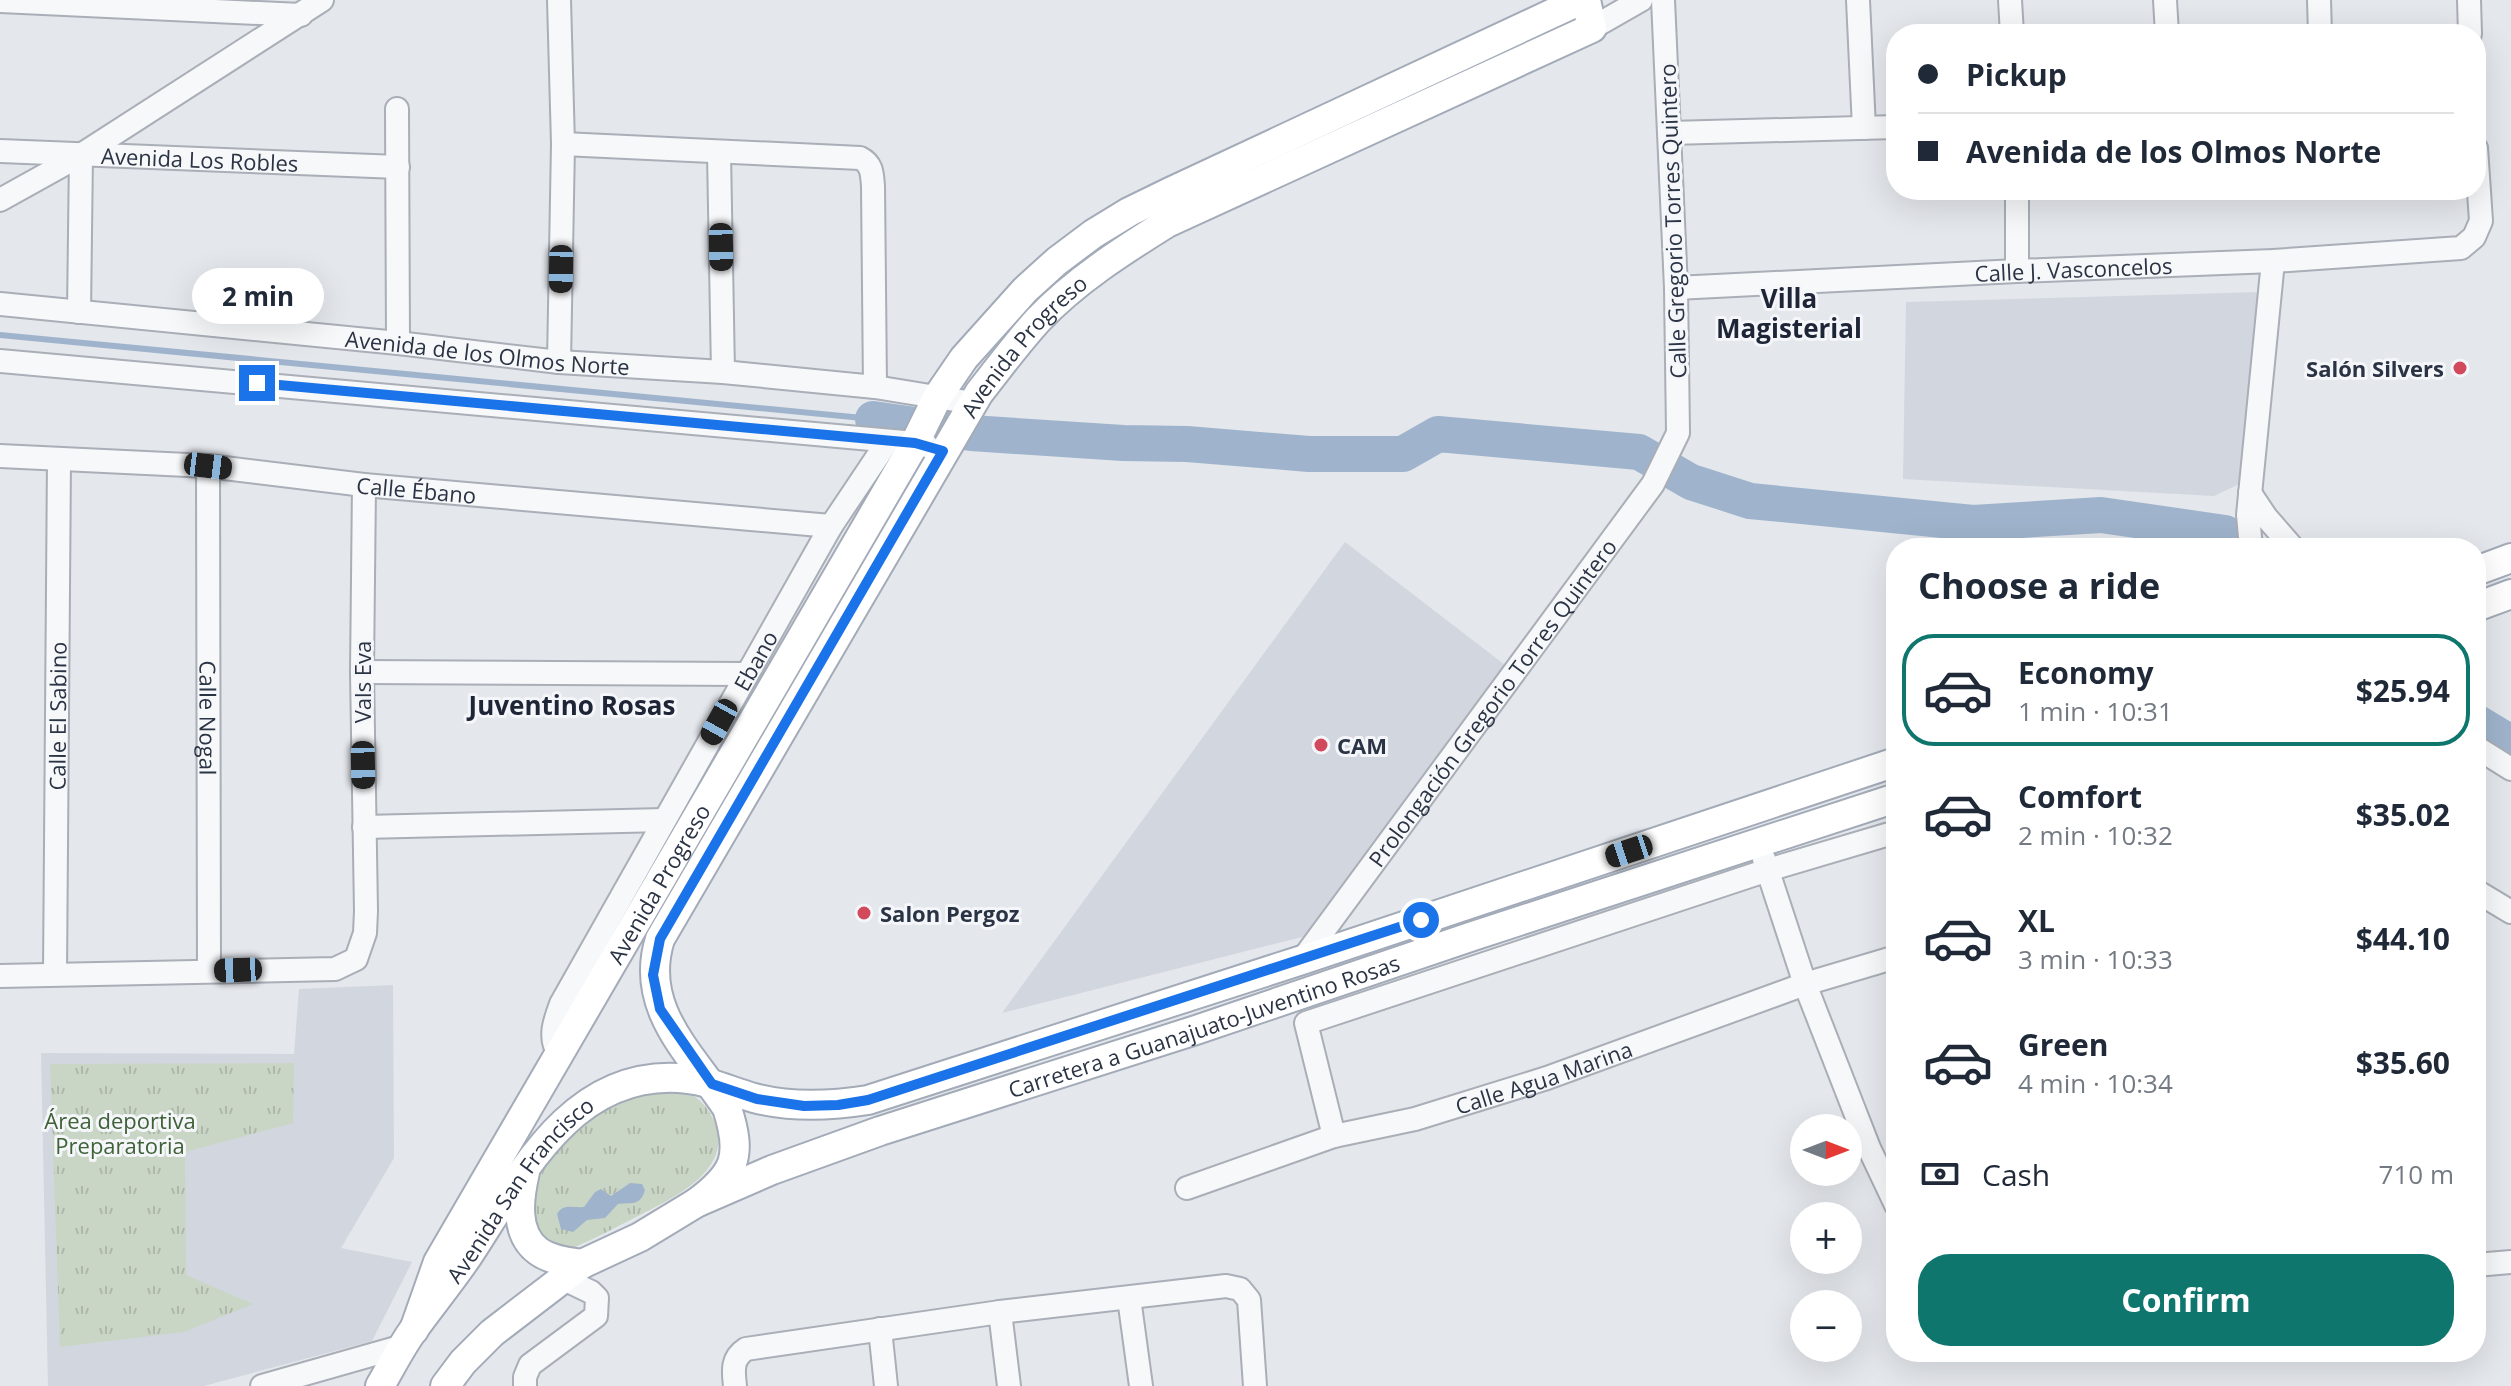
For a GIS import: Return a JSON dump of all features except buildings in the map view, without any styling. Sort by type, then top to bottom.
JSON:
[{"type":"main road","points":[[1575,1],[1580,33]]},
{"type":"main road","name":"Avenida Progreso","points":[[409,1338],[438,1262],[693,824],[908,440],[964,358],[1025,290],[1057,261],[1105,227],[1184,185],[1575,1]]},
{"type":"main road","name":"Avenida Progreso","points":[[712,1084],[660,1009],[653,975],[660,939],[971,406],[1039,319],[1100,266],[1167,223],[1580,33]]},
{"type":"main road","points":[[2486,567],[2511,558]]},
{"type":"main road","points":[[2486,603],[2511,594]]},
{"type":"main road","name":"Carretera a Guanajuato-Juventino Rosas","points":[[712,1084],[757,1099],[804,1106],[868,1100],[1302,960],[1886,765]]},
{"type":"main road","name":"Carretera a Guanajuato-Juventino Rosas","points":[[696,1203],[772,1170],[867,1135],[1196,1030],[1886,801]]},
{"type":"main road","points":[[693,824],[720,838]]},
{"type":"main road","points":[[552,1065],[527,1164],[521,1221],[525,1235],[537,1251],[573,1272]]},
{"type":"main road","name":"Avenida San Francisco","points":[[380,1386],[527,1164],[566,1119],[606,1093],[663,1078],[712,1084]]},
{"type":"main road","points":[[449,1385],[492,1333],[541,1294],[573,1272],[696,1203],[721,1183],[730,1172],[735,1145],[727,1108],[712,1084]]},
{"type":"street","points":[[0,200],[81,155],[322,0]]},
{"type":"street","points":[[559,0],[563,144],[559,362]]},
{"type":"street","name":"Avenida Progreso","points":[[1580,33],[1641,0]]},
{"type":"street","name":"Calle Gregorio Torres Quintero","points":[[1663,0],[1676,288],[1678,433],[1675,442]]},
{"type":"street","points":[[1858,0],[1864,128]]},
{"type":"street","points":[[2010,0],[2011,24]]},
{"type":"street","points":[[2165,0],[2166,24]]},
{"type":"street","points":[[2319,0],[2320,24]]},
{"type":"street","points":[[2469,0],[2470,24]]},
{"type":"street","points":[[0,1],[301,15]]},
{"type":"street","points":[[397,109],[398,343]]},
{"type":"street","points":[[1670,133],[1886,127]]},
{"type":"street","points":[[563,144],[860,158],[870,165],[873,186],[875,387]]},
{"type":"street","name":"Avenida Los Robles","points":[[0,151],[398,167]]},
{"type":"street","points":[[719,153],[723,372]]},
{"type":"street","points":[[79,312],[81,155]]},
{"type":"street","points":[[2017,200],[2017,271]]},
{"type":"street","name":"Calle J. Vasconcelos","points":[[1676,288],[2273,261],[2461,248],[2469,244],[2479,230],[2480,200]]},
{"type":"street","points":[[2250,538],[2248,515],[2273,261]]},
{"type":"street","name":"Avenida de los Olmos Norte","points":[[0,304],[559,362],[723,372],[875,387],[971,406]]},
{"type":"street","points":[[0,361],[908,440],[946,447]]},
{"type":"street","name":"Ebano","points":[[552,1065],[556,1017],[561,1004],[831,526],[908,440]]},
{"type":"street","name":"Prolongación Gregorio Torres Quintero","points":[[1302,960],[1653,484],[1675,442]]},
{"type":"street","name":"Calle Ébano","points":[[0,456],[208,466],[364,485],[831,526]]},
{"type":"street","name":"Calle El Sabino","points":[[55,974],[59,459]]},
{"type":"street","name":"Calle Nogal","points":[[208,466],[209,971]]},
{"type":"street","name":"Vals Eva","points":[[209,971],[342,967],[356,959],[361,948],[366,911],[362,672],[364,485]]},
{"type":"street","points":[[2250,493],[2284,538]]},
{"type":"street","points":[[362,672],[747,674]]},
{"type":"street","points":[[2486,753],[2511,769]]},
{"type":"street","points":[[364,827],[664,820]]},
{"type":"street","points":[[1334,1136],[1306,1023],[1768,870],[1886,835]]},
{"type":"street","points":[[1758,843],[1805,984],[1886,1184]]},
{"type":"street","points":[[2486,897],[2511,912]]},
{"type":"street","name":"Calle Agua Marina","points":[[1187,1188],[1334,1136],[1415,1119],[1547,1078],[1805,984],[1886,960]]},
{"type":"street","points":[[0,976],[209,971]]},
{"type":"street","points":[[2486,1264],[2511,1262]]},
{"type":"street","points":[[525,1386],[530,1365],[596,1316],[597,1298],[573,1272]]},
{"type":"street","points":[[735,1386],[733,1367],[737,1357],[746,1349],[1000,1312],[1226,1286],[1240,1289],[1249,1300],[1255,1386]]},
{"type":"street","points":[[1129,1298],[1141,1386]]},
{"type":"street","points":[[1000,1312],[1009,1386]]},
{"type":"street","points":[[880,1329],[886,1386]]},
{"type":"street","points":[[262,1386],[409,1338]]},
{"type":"shaded area","points":[[2261,292],[2250,479],[2214,496],[1903,479],[1906,302]]},
{"type":"shaded area","name":"CAM","points":[[1345,542],[1505,665],[1306,936],[1002,1013]]},
{"type":"shaded area","points":[[393,985],[394,1158],[341,1248],[412,1262],[372,1341],[204,1386],[48,1386],[41,1053],[294,1054],[299,989]]},
{"type":"green space","name":"Área deportiva Preparatoria","points":[[294,1063],[293,1123],[185,1152],[186,1275],[253,1304],[184,1332],[60,1347],[50,1064]]},
{"type":"green space","points":[[674,1087],[698,1099],[714,1121],[718,1138],[716,1153],[709,1167],[685,1190],[584,1243],[567,1247],[547,1240],[529,1217],[537,1183],[555,1145],[617,1097]]},
{"type":"water","points":[[630,1183],[642,1184],[645,1190],[638,1201],[618,1204],[605,1218],[587,1220],[573,1232],[561,1229],[557,1214],[562,1208],[584,1207],[595,1192],[601,1189],[611,1196]]},
{"type":"waterway","points":[[0,335],[873,419]]},
{"type":"waterway","points":[[873,419],[971,433],[1187,444],[1309,454],[1403,454],[1438,434],[1639,452],[1691,482],[1750,501],[1973,523],[2101,515],[2225,533]]},
{"type":"waterway","points":[[2486,728],[2511,743]]},
{"type":"place","name":"Salón Silvers","points":[[2460,368]]},
{"type":"place","name":"CAM","points":[[1321,745]]},
{"type":"place","name":"Salon Pergoz","points":[[864,913]]},
{"type":"district","name":"Villa Magisterial","points":[[1789,313]]},
{"type":"district","name":"Juventino Rosas","points":[[572,705]]},
{"type":"route","points":[[257,383],[915,443],[943,451],[660,939],[653,975],[660,1009],[712,1084],[757,1099],[804,1106],[868,1100],[1421,920]]}]
